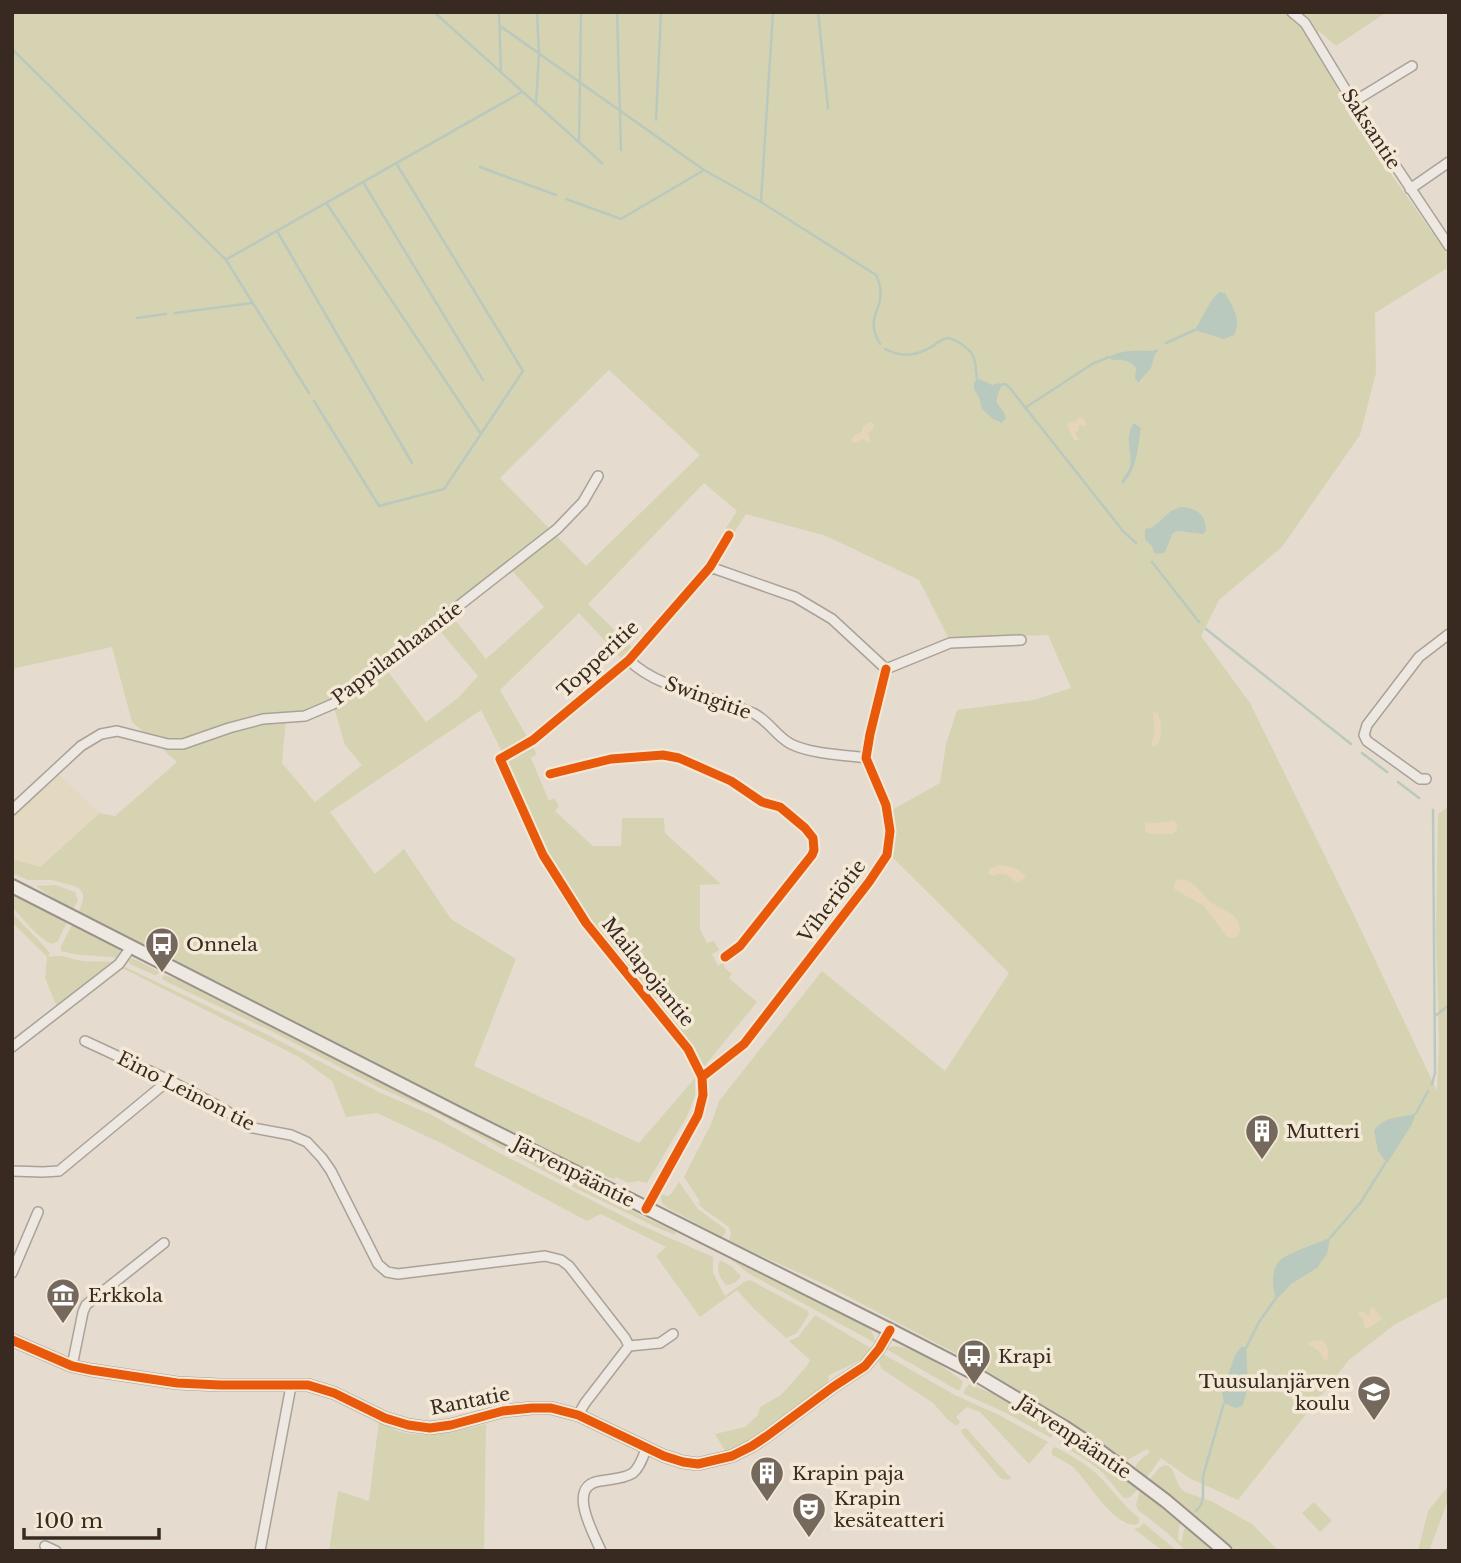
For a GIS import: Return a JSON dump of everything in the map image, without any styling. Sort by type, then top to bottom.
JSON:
[{"type":"main road","name":"Järvenpääntie","points":[[12,886],[972,1373],[1064,1427],[1124,1469],[1225,1551]]},
{"type":"street","name":"Saksantie","points":[[1292,12],[1305,23],[1353,102],[1449,246]]},
{"type":"street","points":[[1353,102],[1412,66]]},
{"type":"street","points":[[1410,188],[1449,162]]},
{"type":"street","name":"Pappilanhaantie","points":[[12,810],[81,746],[101,734],[117,731],[168,744],[183,744],[263,719],[305,716],[333,704],[557,529],[583,502],[598,476]]},
{"type":"street","name":"Topperitie","points":[[500,759],[533,740],[629,660],[710,567],[729,535]]},
{"type":"street","points":[[710,567],[793,596],[832,619],[886,669]]},
{"type":"street","points":[[1426,779],[1420,779],[1367,741],[1364,735],[1367,724],[1419,657],[1449,634]]},
{"type":"street","points":[[886,669],[950,643],[1021,640]]},
{"type":"street","name":"Swingitie","points":[[629,660],[639,670],[659,681],[757,715],[790,744],[866,758]]},
{"type":"street","points":[[866,758],[886,669]]},
{"type":"street","name":"Viheriötie","points":[[702,1076],[744,1044],[887,856],[890,831],[886,806],[866,758]]},
{"type":"street","name":"Mailapojantie","points":[[500,759],[543,855],[586,923],[688,1049],[702,1076]]},
{"type":"street","points":[[12,1047],[120,964],[131,947]]},
{"type":"street","name":"Eino Leinon tie","points":[[85,1041],[224,1109],[248,1127],[291,1135],[307,1142],[326,1164],[378,1264],[387,1272],[398,1273],[545,1256],[561,1260],[569,1266],[629,1346]]},
{"type":"street","points":[[646,1209],[698,1115],[703,1095],[702,1076]]},
{"type":"street","points":[[12,1171],[59,1171],[169,1080]]},
{"type":"street","points":[[12,1273],[38,1212]]},
{"type":"street","points":[[72,1366],[86,1305],[164,1243]]},
{"type":"street","name":"Rantatie","points":[[12,1340],[72,1366],[177,1383],[308,1385],[334,1393],[385,1418],[430,1428],[503,1411],[551,1408],[578,1415],[664,1457],[698,1464],[732,1456],[752,1446],[865,1366],[890,1330]]},
{"type":"street","points":[[578,1415],[629,1346],[660,1343],[673,1334]]},
{"type":"street","points":[[260,1551],[291,1386]]},
{"type":"street","points":[[601,1551],[585,1515],[583,1501],[586,1488],[592,1482],[634,1472],[646,1449]]},
{"type":"street","points":[[45,1546],[56,1551]]},
{"type":"shaded area","points":[[12,12],[1387,12],[1336,46],[1319,31],[1314,39],[1350,116],[1449,256],[1449,267],[1375,313],[1376,373],[1360,435],[1282,547],[1219,600],[1201,636],[1250,703],[1437,1091],[1438,814],[1449,806],[1449,1296],[1394,1325],[1349,1360],[1238,1500],[1189,1478],[1161,1458],[1147,1477],[1135,1468],[1150,1452],[1147,1449],[1127,1460],[1121,1457],[1087,1433],[959,1355],[828,1286],[729,1241],[729,1227],[697,1202],[701,1203],[684,1177],[711,1124],[719,1101],[822,971],[945,1071],[1009,973],[890,855],[890,811],[940,783],[946,744],[957,710],[1034,700],[1071,688],[1048,635],[949,639],[919,580],[826,536],[746,514],[734,533],[726,528],[737,511],[704,483],[588,604],[632,647],[621,658],[579,613],[500,690],[537,754],[531,758],[549,801],[554,798],[559,806],[555,811],[593,846],[621,846],[622,818],[664,818],[665,833],[721,884],[700,885],[700,929],[707,943],[714,941],[719,950],[712,954],[718,966],[723,963],[732,974],[729,978],[757,1002],[702,1069],[690,1047],[577,904],[546,854],[511,770],[481,710],[330,812],[375,874],[404,849],[451,919],[516,959],[474,1066],[639,1143],[695,1078],[695,1096],[687,1116],[647,1183],[628,1183],[588,1170],[79,912],[83,894],[74,886],[52,880],[28,880],[12,873],[12,859],[40,867],[100,813],[115,816],[177,762],[132,722],[112,647],[12,669]],"holes":[[[609,370],[700,455],[586,566],[500,478]],[[509,567],[544,607],[486,659],[450,613]],[[435,625],[478,676],[458,698],[426,722],[383,665]],[[333,704],[345,745],[362,765],[315,802],[282,763],[286,718]]]},
{"type":"shaded area","points":[[1219,292],[1225,293],[1237,318],[1234,335],[1224,339],[1195,330]]},
{"type":"shaded area","points":[[1157,349],[1151,368],[1138,383],[1133,365],[1109,357],[1125,352]]},
{"type":"shaded area","points":[[980,379],[992,385],[999,383],[1001,387],[997,402],[1006,418],[1002,423],[982,409],[974,389],[974,382]]},
{"type":"shaded area","points":[[1134,423],[1141,428],[1138,450],[1131,472],[1123,484],[1121,482],[1130,466],[1129,434]]},
{"type":"shaded area","points":[[1181,507],[1200,513],[1206,531],[1203,534],[1178,531],[1173,533],[1165,552],[1154,553],[1152,546],[1145,540],[1145,529],[1153,527],[1171,511]]},
{"type":"shaded area","points":[[59,775],[100,813],[39,867],[12,859],[12,817]]},
{"type":"shaded area","points":[[55,885],[75,892],[78,901],[73,909],[36,886]]},
{"type":"shaded area","points":[[12,894],[67,922],[58,941],[52,944],[31,927],[12,907]]},
{"type":"shaded area","points":[[12,913],[50,953],[48,957],[63,956],[114,964],[81,986],[57,1007],[45,978],[47,957],[12,922]]},
{"type":"shaded area","points":[[72,925],[117,947],[120,950],[119,958],[61,951]]},
{"type":"shaded area","points":[[132,958],[159,973],[154,975],[130,964],[128,961]]},
{"type":"shaded area","points":[[123,966],[268,1035],[381,1093],[430,1114],[499,1153],[638,1224],[713,1257],[713,1273],[725,1296],[750,1280],[809,1314],[797,1333],[786,1338],[737,1290],[700,1317],[656,1256],[666,1247],[601,1214],[587,1221],[441,1143],[377,1113],[346,1117],[332,1081],[299,1057],[120,967]]},
{"type":"shaded area","points":[[164,975],[191,984],[676,1232],[675,1235],[577,1189],[435,1112],[378,1087],[271,1031],[169,983],[162,979]]},
{"type":"shaded area","points":[[1416,1113],[1412,1124],[1386,1162],[1378,1151],[1374,1131],[1387,1120]]},
{"type":"shaded area","points":[[679,1182],[698,1209],[725,1229],[722,1237],[662,1203],[660,1194],[668,1196]]},
{"type":"shaded area","points":[[1330,1238],[1327,1254],[1317,1268],[1291,1284],[1276,1298],[1273,1279],[1279,1261]]},
{"type":"shaded area","points":[[728,1257],[864,1325],[872,1332],[875,1343],[748,1273]]},
{"type":"shaded area","points":[[720,1260],[741,1276],[737,1281],[726,1285],[718,1270]]},
{"type":"shaded area","points":[[815,1315],[872,1349],[857,1362],[828,1376],[825,1386],[755,1439],[726,1453],[715,1434],[745,1427],[758,1415],[760,1407],[781,1395],[807,1366],[810,1360],[789,1341],[798,1337]]},
{"type":"shaded area","points":[[893,1346],[920,1354],[947,1370],[963,1381],[960,1390],[886,1349]]},
{"type":"shaded area","points":[[1242,1346],[1246,1348],[1247,1385],[1242,1406],[1235,1408],[1224,1403],[1222,1392],[1235,1355]]},
{"type":"shaded area","points":[[881,1355],[1048,1442],[1029,1464],[980,1412],[967,1407],[956,1417],[960,1422],[957,1426],[933,1403],[882,1369],[879,1362]]},
{"type":"shaded area","points":[[969,1384],[1000,1396],[1052,1428],[1053,1435],[1051,1438],[964,1394]]},
{"type":"shaded area","points":[[379,1420],[398,1431],[419,1435],[486,1424],[484,1551],[329,1551],[338,1491],[369,1501]]},
{"type":"shaded area","points":[[966,1428],[1012,1478],[1006,1480],[999,1477],[961,1432]]},
{"type":"shaded area","points":[[1068,1438],[1138,1489],[1130,1497],[1124,1498],[1102,1472],[1059,1443]]},
{"type":"shaded area","points":[[1055,1447],[1096,1473],[1139,1518],[1139,1523],[1126,1523],[1109,1510],[1072,1466],[1052,1455],[1052,1449]]},
{"type":"shaded area","points":[[1165,1465],[1172,1469],[1179,1486],[1185,1492],[1211,1501],[1252,1524],[1279,1551],[1234,1551],[1150,1479]]},
{"type":"shaded area","points":[[1449,1485],[1449,1498],[1429,1551],[1418,1551],[1428,1511]]},
{"type":"shaded area","points":[[1140,1491],[1181,1523],[1178,1539],[1181,1543],[1186,1527],[1215,1551],[1186,1551],[1138,1510],[1136,1505]]},
{"type":"shaded area","points":[[1314,1502],[1332,1521],[1320,1532],[1302,1513]]},
{"type":"shaded area","points":[[1144,1523],[1177,1551],[1163,1551],[1134,1529]]},
{"type":"sand","points":[[1079,417],[1087,424],[1078,425],[1079,430],[1075,433],[1079,439],[1076,441],[1067,425]]},
{"type":"sand","points":[[870,422],[874,424],[868,433],[869,443],[862,439],[851,442],[854,435],[862,432],[863,426]]},
{"type":"sand","points":[[1153,712],[1159,717],[1161,728],[1158,744],[1153,747],[1151,744],[1155,731]]},
{"type":"sand","points":[[1174,821],[1177,829],[1173,834],[1150,834],[1145,831],[1145,822]]},
{"type":"sand","points":[[1001,865],[1016,868],[1025,878],[1018,883],[1004,874],[992,876],[988,873],[990,868]]},
{"type":"sand","points":[[1180,879],[1191,883],[1210,902],[1234,916],[1240,928],[1239,934],[1232,938],[1227,937],[1204,906],[1174,889],[1175,882]]},
{"type":"sand","points":[[1371,1308],[1374,1308],[1382,1319],[1367,1329],[1358,1313],[1361,1311],[1370,1316]]},
{"type":"sand","points":[[1321,1340],[1328,1349],[1327,1361],[1319,1351],[1308,1344]]},
{"type":"waterway","points":[[434,12],[602,163]]},
{"type":"waterway","points":[[499,12],[501,73]]},
{"type":"waterway","points":[[536,105],[539,53],[537,12]]},
{"type":"waterway","points":[[579,143],[581,12]]},
{"type":"waterway","points":[[617,12],[621,150]]},
{"type":"waterway","points":[[656,120],[661,12]]},
{"type":"waterway","points":[[761,201],[773,12]]},
{"type":"waterway","points":[[818,12],[828,108]]},
{"type":"waterway","points":[[500,26],[704,170],[761,202],[876,275],[880,295],[874,327],[880,344]]},
{"type":"waterway","points":[[12,49],[226,260],[309,393]]},
{"type":"waterway","points":[[227,259],[522,92]]},
{"type":"waterway","points":[[314,401],[379,506],[444,489],[523,371],[396,163]]},
{"type":"waterway","points":[[480,167],[556,195]]},
{"type":"waterway","points":[[566,199],[621,219],[704,170]]},
{"type":"waterway","points":[[363,182],[483,380]]},
{"type":"waterway","points":[[327,204],[481,434]]},
{"type":"waterway","points":[[277,231],[412,463]]},
{"type":"waterway","points":[[175,313],[252,303]]},
{"type":"waterway","points":[[137,318],[166,314]]},
{"type":"waterway","points":[[1166,343],[1195,330]]},
{"type":"waterway","points":[[885,349],[898,354],[915,354],[951,338],[972,354],[977,380]]},
{"type":"waterway","points":[[1025,408],[1092,364],[1109,357]]},
{"type":"waterway","points":[[1000,385],[1009,387],[1123,531],[1136,543]]},
{"type":"waterway","points":[[1152,562],[1199,622]]},
{"type":"waterway","points":[[1206,629],[1351,744]]},
{"type":"waterway","points":[[1362,753],[1387,772]]},
{"type":"waterway","points":[[1398,782],[1419,798]]},
{"type":"waterway","points":[[1432,1084],[1435,1073],[1433,810]]},
{"type":"waterway","points":[[1435,1016],[1449,1005]]},
{"type":"waterway","points":[[1416,1113],[1428,1091]]},
{"type":"waterway","points":[[1330,1238],[1361,1202],[1386,1162]]},
{"type":"waterway","points":[[1246,1348],[1259,1322],[1276,1298]]},
{"type":"waterway","points":[[1196,1511],[1203,1498],[1203,1476],[1224,1403]]},
{"type":"cycle path","points":[[646,1209],[698,1115],[703,1095],[702,1077],[688,1049],[586,923],[543,855],[500,759],[533,740],[629,660],[710,567],[729,535]]},
{"type":"cycle path","points":[[702,1077],[744,1044],[887,855],[890,831],[886,805],[866,758],[886,669]]},
{"type":"cycle path","points":[[550,774],[611,759],[663,755],[679,758],[731,781],[762,802],[780,807],[805,828],[813,838],[812,855],[740,946],[725,957]]},
{"type":"cycle path","points":[[12,1340],[72,1366],[91,1370],[177,1383],[308,1385],[334,1393],[385,1418],[430,1428],[503,1411],[551,1408],[578,1415],[664,1456],[698,1464],[732,1456],[767,1436],[865,1366],[890,1330]]},
{"type":"place","name":"Onnela","points":[[162,974]]},
{"type":"place","name":"Mutteri","points":[[1262,1161]]},
{"type":"place","name":"Erkkola","points":[[63,1325]]},
{"type":"place","name":"Krapi","points":[[974,1386]]},
{"type":"place","name":"Tuusulanjärven koulu","points":[[1374,1422]]},
{"type":"place","name":"Krapin paja","points":[[767,1503]]},
{"type":"place","name":"Krapin kesäteatteri","points":[[809,1539]]}]
